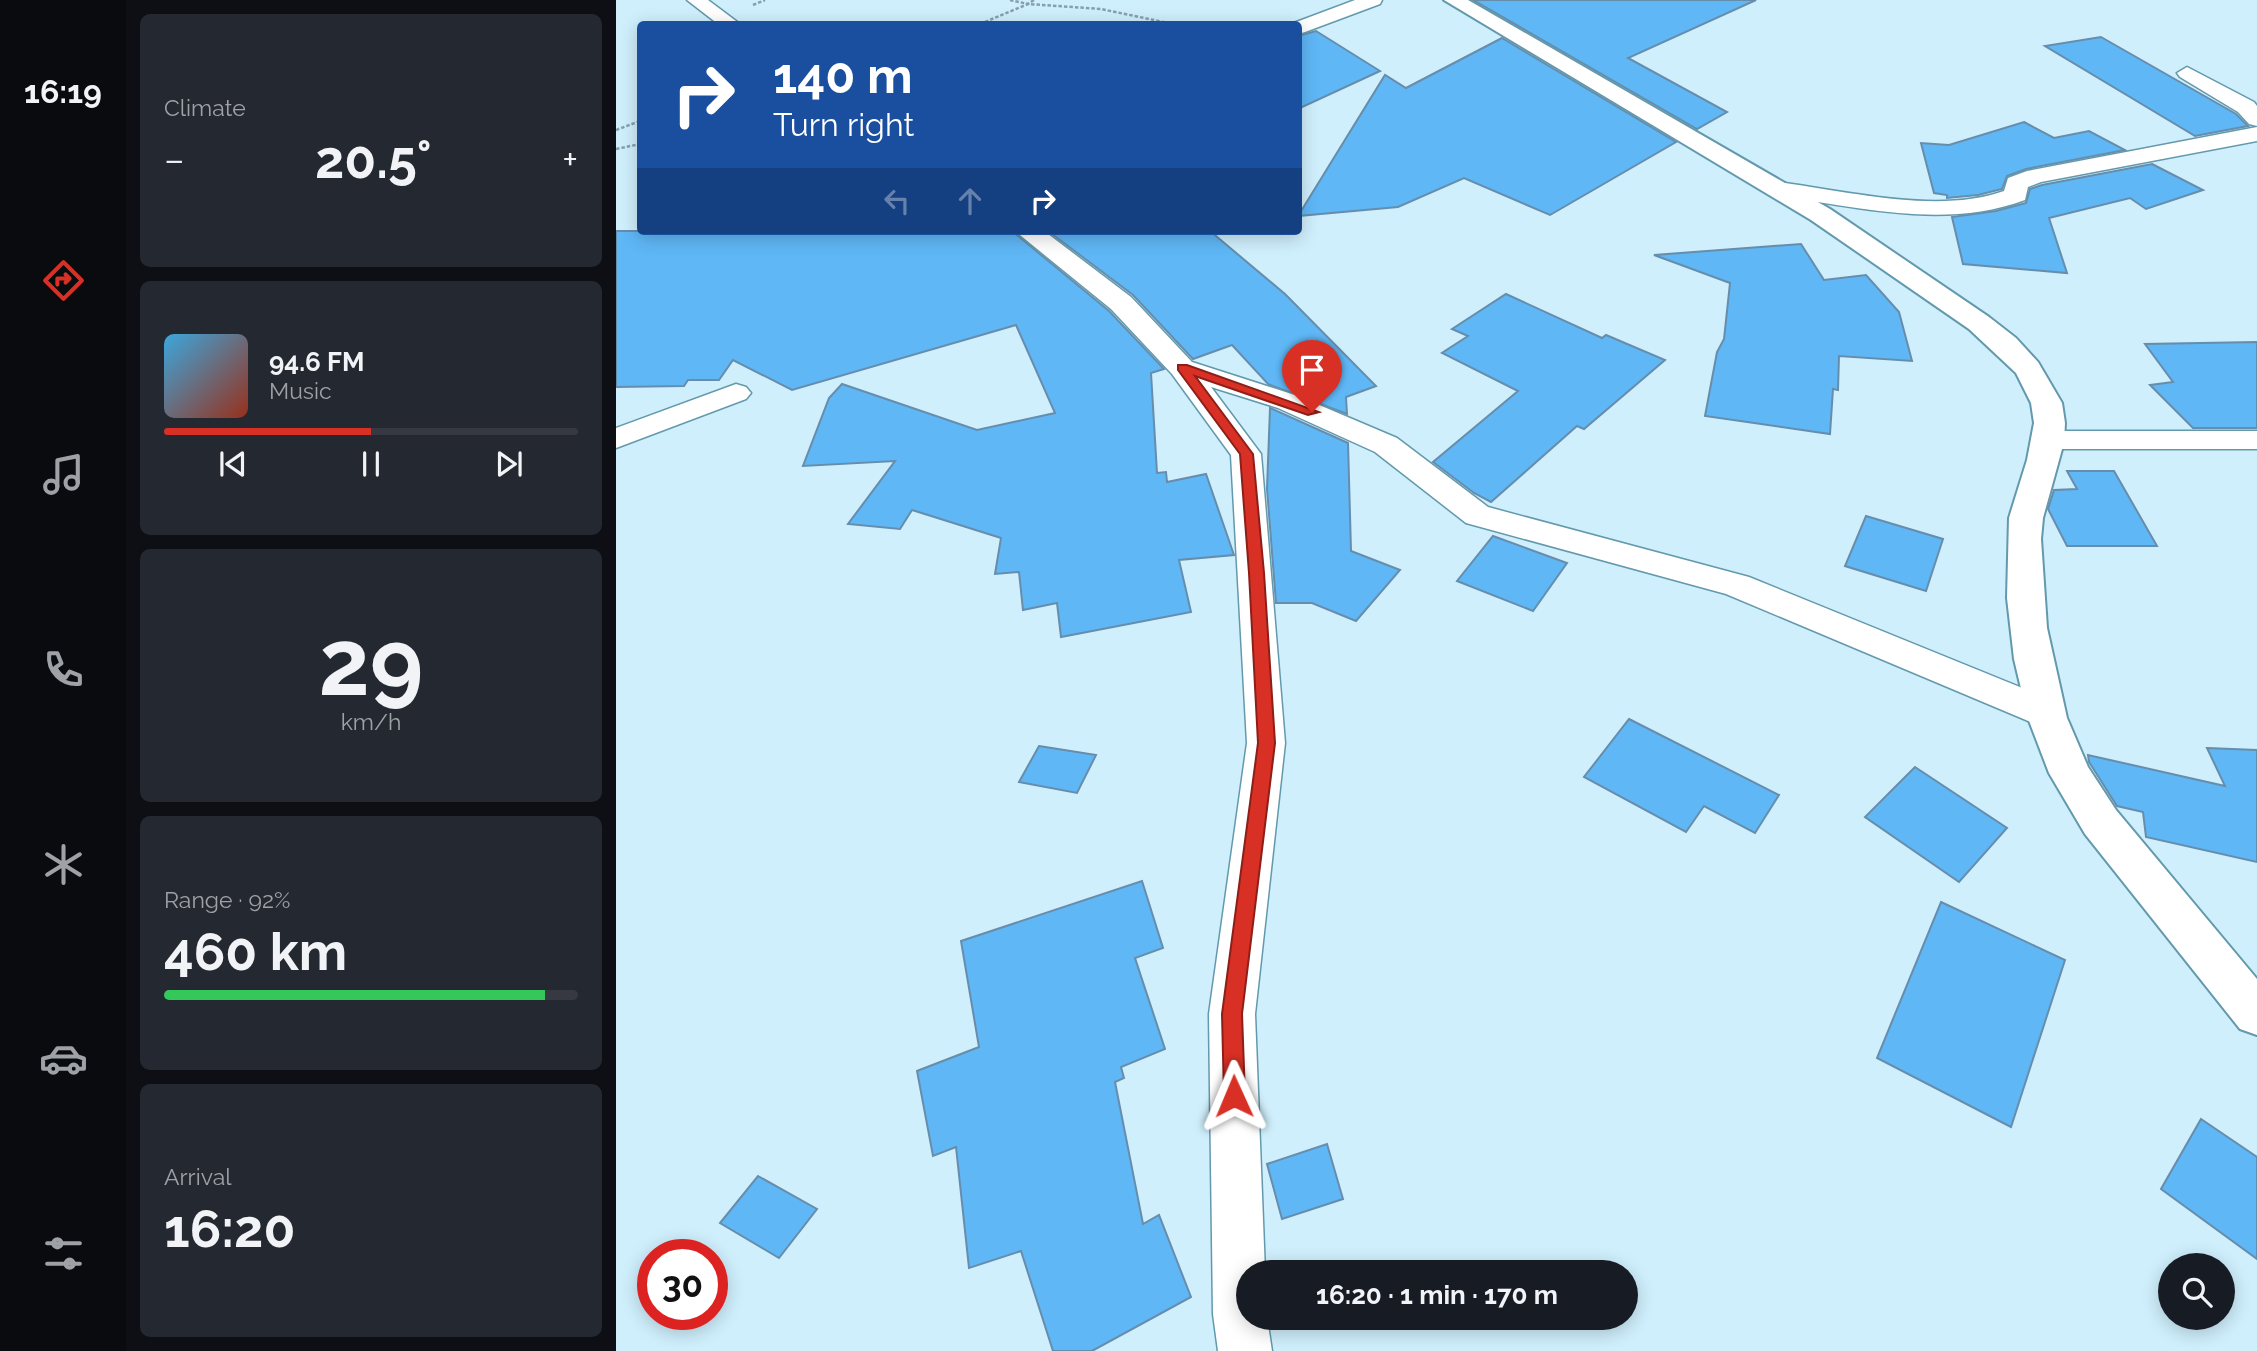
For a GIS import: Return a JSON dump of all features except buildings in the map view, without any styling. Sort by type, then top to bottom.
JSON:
[{"type":"street","points":[[696,0],[726,21]]},
{"type":"street","points":[[1302,27],[1373,0]]},
{"type":"street","points":[[1454,0],[1785,190],[1898,264],[2014,349],[2038,383],[2049,414],[2051,440],[2036,478],[2023,534],[2025,611],[2046,713],[2070,774],[2118,845],[2257,1013]]},
{"type":"street","points":[[2187,74],[2246,107],[2257,119]]},
{"type":"street","points":[[1785,190],[1923,206],[1971,208],[2004,202],[2016,195],[2016,183],[2035,176],[2257,134]]},
{"type":"street","points":[[1033,235],[1121,303],[1182,368],[1246,454],[1266,743],[1232,1014],[1240,1314],[1245,1351]]},
{"type":"street","points":[[1182,368],[1288,402],[1386,444],[1477,515],[1737,585],[2046,713]]},
{"type":"street","points":[[616,439],[736,393]]},
{"type":"street","points":[[2051,440],[2257,440]]},
{"type":"path","points":[[1010,0],[1028,4],[1112,10],[1160,21]]},
{"type":"path","points":[[987,21],[1034,0]]},
{"type":"path","points":[[616,130],[637,122]]},
{"type":"path","points":[[616,149],[637,145]]},
{"type":"route","points":[[1234,1096],[1232,1014],[1266,743],[1256,573],[1246,454],[1182,368],[1312,412]]}]
